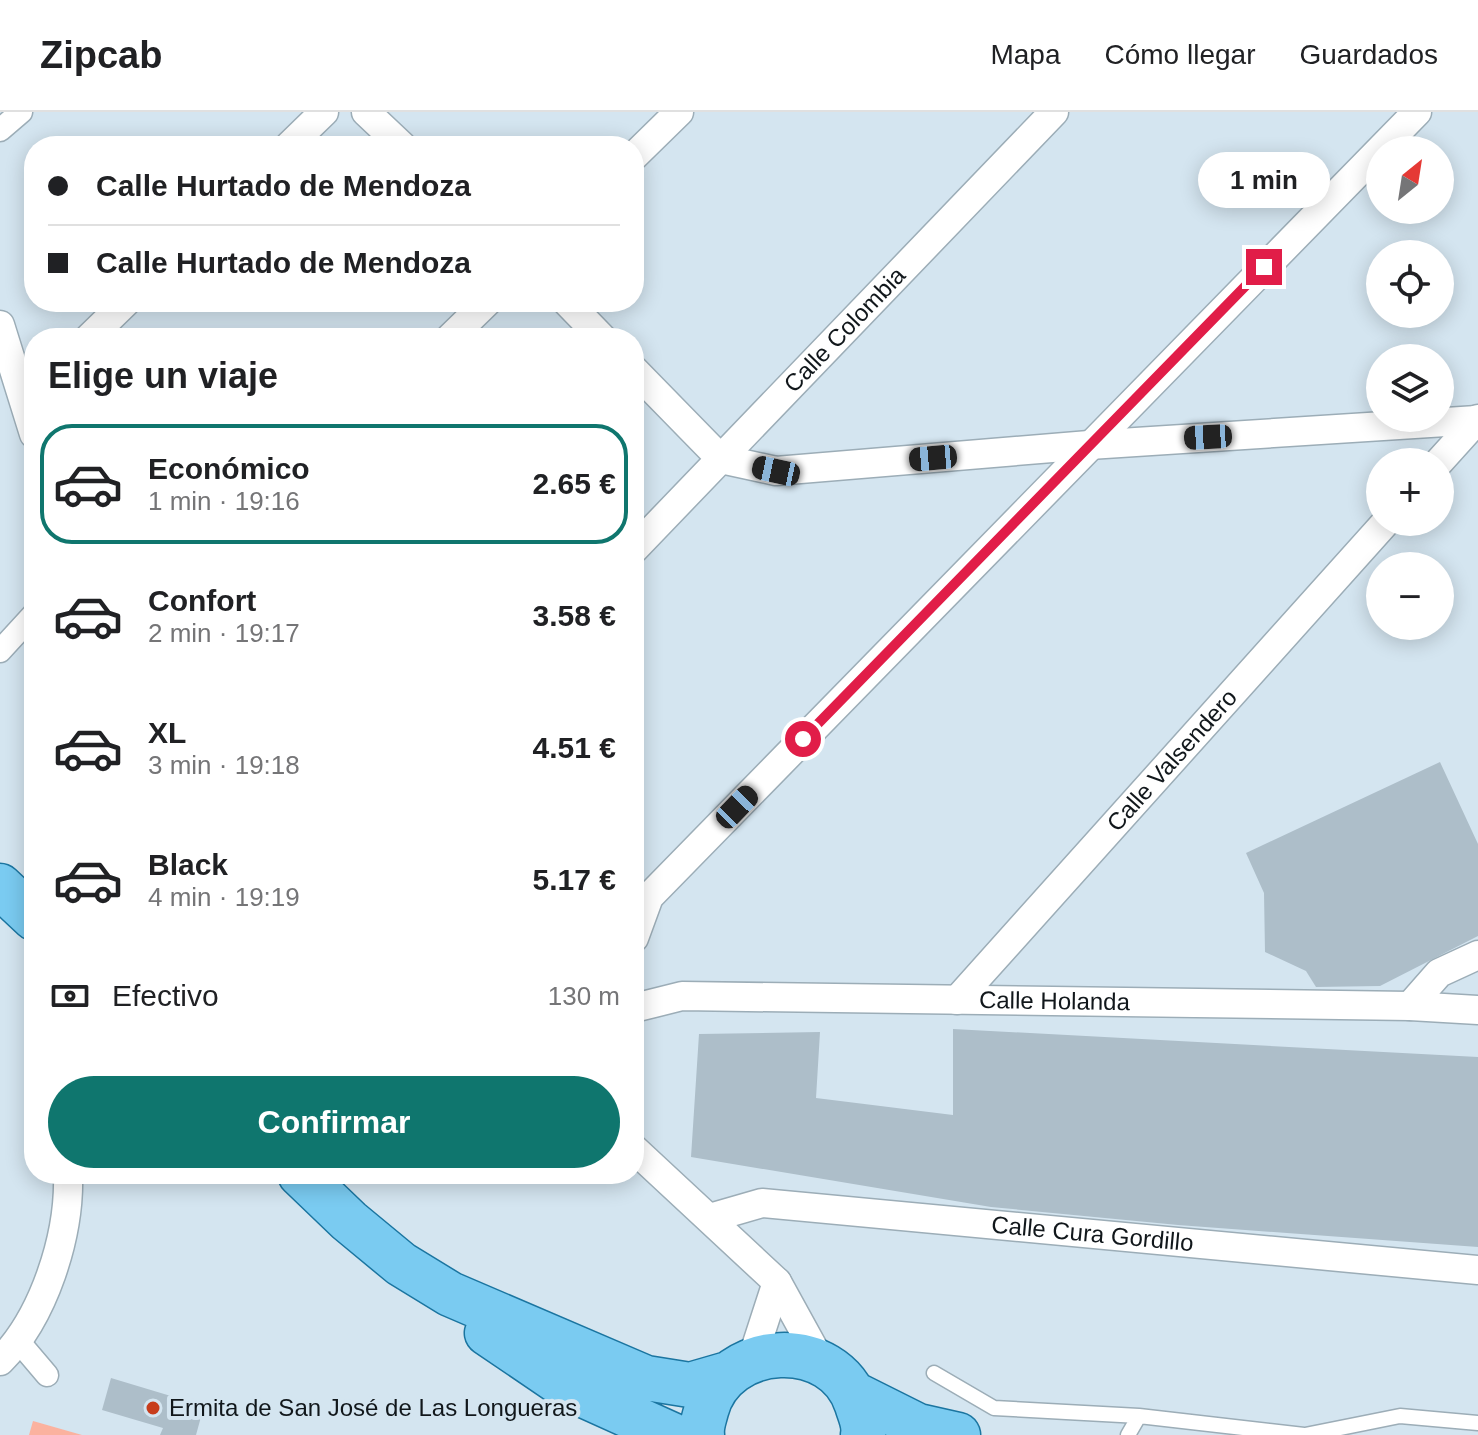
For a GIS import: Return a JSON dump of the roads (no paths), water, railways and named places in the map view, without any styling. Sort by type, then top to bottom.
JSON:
[{"type":"main road","points":[[0,886],[24,909]]},
{"type":"main road","points":[[310,1184],[401,1264],[450,1294],[646,1378],[690,1385],[775,1354],[798,1355],[821,1362],[840,1376],[858,1414],[958,1435]]},
{"type":"main road","points":[[450,1294],[478,1327],[568,1388],[672,1435]]},
{"type":"main road","points":[[702,1435],[709,1399],[740,1366]]},
{"type":"street","points":[[0,130],[21,112]]},
{"type":"street","points":[[299,136],[324,112]]},
{"type":"street","points":[[366,112],[391,136]]},
{"type":"street","points":[[644,146],[679,112]]},
{"type":"street","name":"Calle Colombia","points":[[644,539],[1054,112]]},
{"type":"street","points":[[644,911],[649,897],[1417,112]]},
{"type":"street","points":[[99,328],[116,312]]},
{"type":"street","points":[[460,328],[477,312]]},
{"type":"street","points":[[577,312],[592,328]]},
{"type":"street","points":[[0,325],[24,386]]},
{"type":"street","points":[[644,380],[721,459],[776,471],[1089,445],[1477,420]]},
{"type":"street","points":[[1452,448],[1477,420]]},
{"type":"street","name":"Calle Valsendero","points":[[957,1000],[1373,536]]},
{"type":"street","points":[[0,651],[24,625]]},
{"type":"street","points":[[1410,1006],[1439,973],[1478,955]]},
{"type":"street","name":"Calle Holanda","points":[[644,1006],[682,996],[1410,1006],[1478,1010]]},
{"type":"street","points":[[644,1158],[777,1282],[821,1362]]},
{"type":"street","points":[[47,1375],[9,1352],[45,1290],[60,1244],[67,1184]]},
{"type":"street","name":"Calle Cura Gordillo","points":[[710,1218],[762,1203],[1478,1270]]},
{"type":"street","points":[[740,1366],[777,1282]]},
{"type":"lane","points":[[934,1373],[994,1408],[1139,1416],[1304,1435],[1400,1416],[1478,1423]]},
{"type":"lane","points":[[1128,1435],[1139,1416]]},
{"type":"place","name":"Ermita de San José de Las Longueras","points":[[153,1408]]}]
